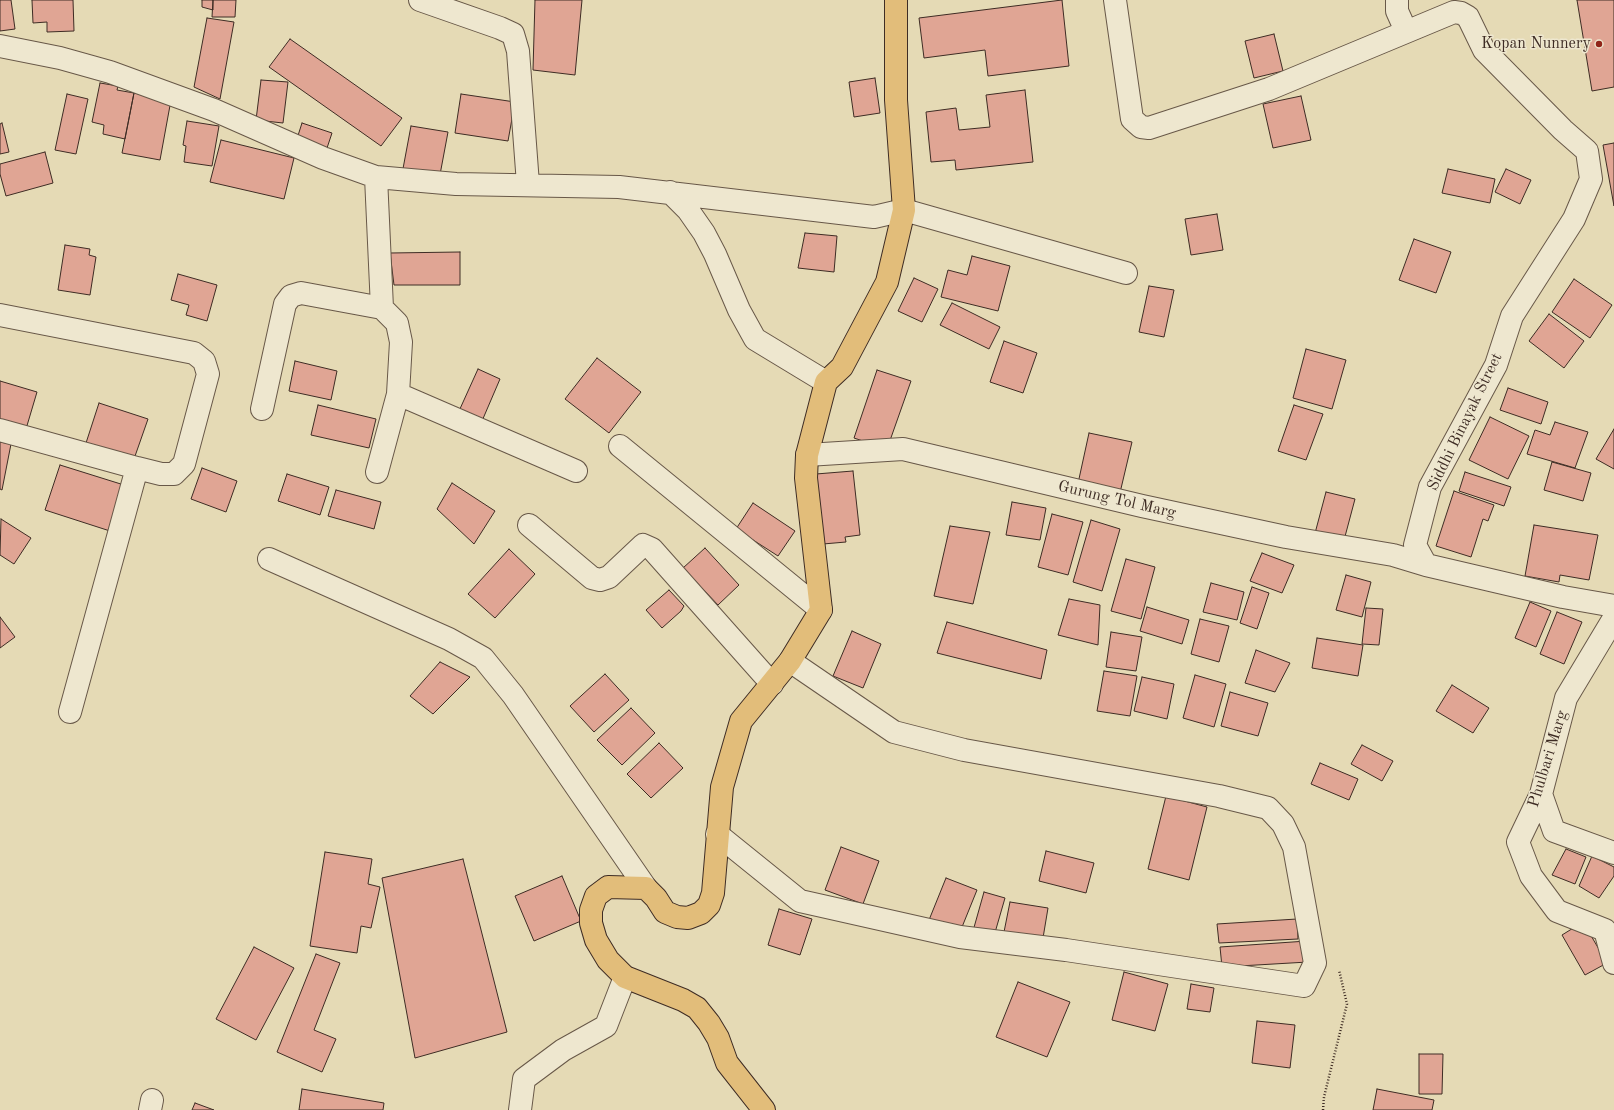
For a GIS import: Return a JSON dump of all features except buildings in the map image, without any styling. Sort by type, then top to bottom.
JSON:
[{"type":"main road","points":[[764,1110],[727,1063],[715,1033],[709,1023],[696,1008],[683,1000],[625,977],[608,960],[596,940],[591,923],[591,910],[596,896],[608,887],[646,888],[656,898],[665,912],[677,917],[688,918],[701,913],[709,905],[713,893],[722,787],[741,721],[790,661],[821,610],[806,478],[807,455],[826,382],[842,367],[887,282],[904,210],[896,100],[896,0]]},
{"type":"street","points":[[420,0],[513,34],[518,50],[528,184]]},
{"type":"street","points":[[1115,0],[1132,119],[1141,127],[1149,128],[1269,89],[1406,31],[1454,12],[1467,10]]},
{"type":"street","points":[[1397,0],[1397,11],[1406,31]]},
{"type":"street","name":"Siddhi Binayak Street","points":[[1426,565],[1415,544],[1430,487],[1496,365],[1512,316],[1574,218],[1590,179],[1587,150],[1563,130],[1484,50],[1467,10]]},
{"type":"street","points":[[0,46],[60,58],[110,72],[214,110],[322,158],[376,176],[456,184],[620,186],[874,217],[904,210],[1126,274]]},
{"type":"street","points":[[376,176],[382,308]]},
{"type":"street","points":[[670,192],[688,210],[704,233],[715,254],[739,310],[755,339],[826,382]]},
{"type":"street","points":[[262,409],[285,304],[292,296],[300,293],[382,308],[397,323],[401,342],[398,394],[377,472]]},
{"type":"street","points":[[0,315],[194,353],[204,361],[208,374],[184,464],[174,474],[161,474],[137,468],[0,430]]},
{"type":"street","points":[[398,394],[576,471]]},
{"type":"street","points":[[620,446],[821,610]]},
{"type":"street","name":"Gurung Tol Marg","points":[[807,455],[903,449],[1142,506],[1286,538],[1393,555],[1426,565]]},
{"type":"street","points":[[70,712],[137,468]]},
{"type":"street","points":[[529,525],[592,578],[600,580],[609,577],[643,545],[652,549],[772,684]]},
{"type":"street","points":[[269,559],[448,639],[483,658],[513,695],[646,888]]},
{"type":"street","points":[[1426,565],[1562,597],[1614,606]]},
{"type":"street","name":"Phulbari Marg","points":[[1614,618],[1566,698],[1541,794],[1518,842],[1531,876],[1557,911],[1605,930],[1614,963]]},
{"type":"street","points":[[717,834],[800,901],[960,937],[1066,950],[1304,986],[1315,962],[1294,848],[1283,824],[1268,808],[1219,796],[964,750],[894,732],[790,661]]},
{"type":"street","points":[[1541,794],[1554,831],[1614,853]]},
{"type":"street","points":[[520,1110],[524,1079],[563,1050],[606,1026],[625,977]]},
{"type":"path","points":[[1322,1110],[1347,1004],[1338,966]]},
{"type":"place","name":"Kopan Nunnery","points":[[1599,44]]}]
